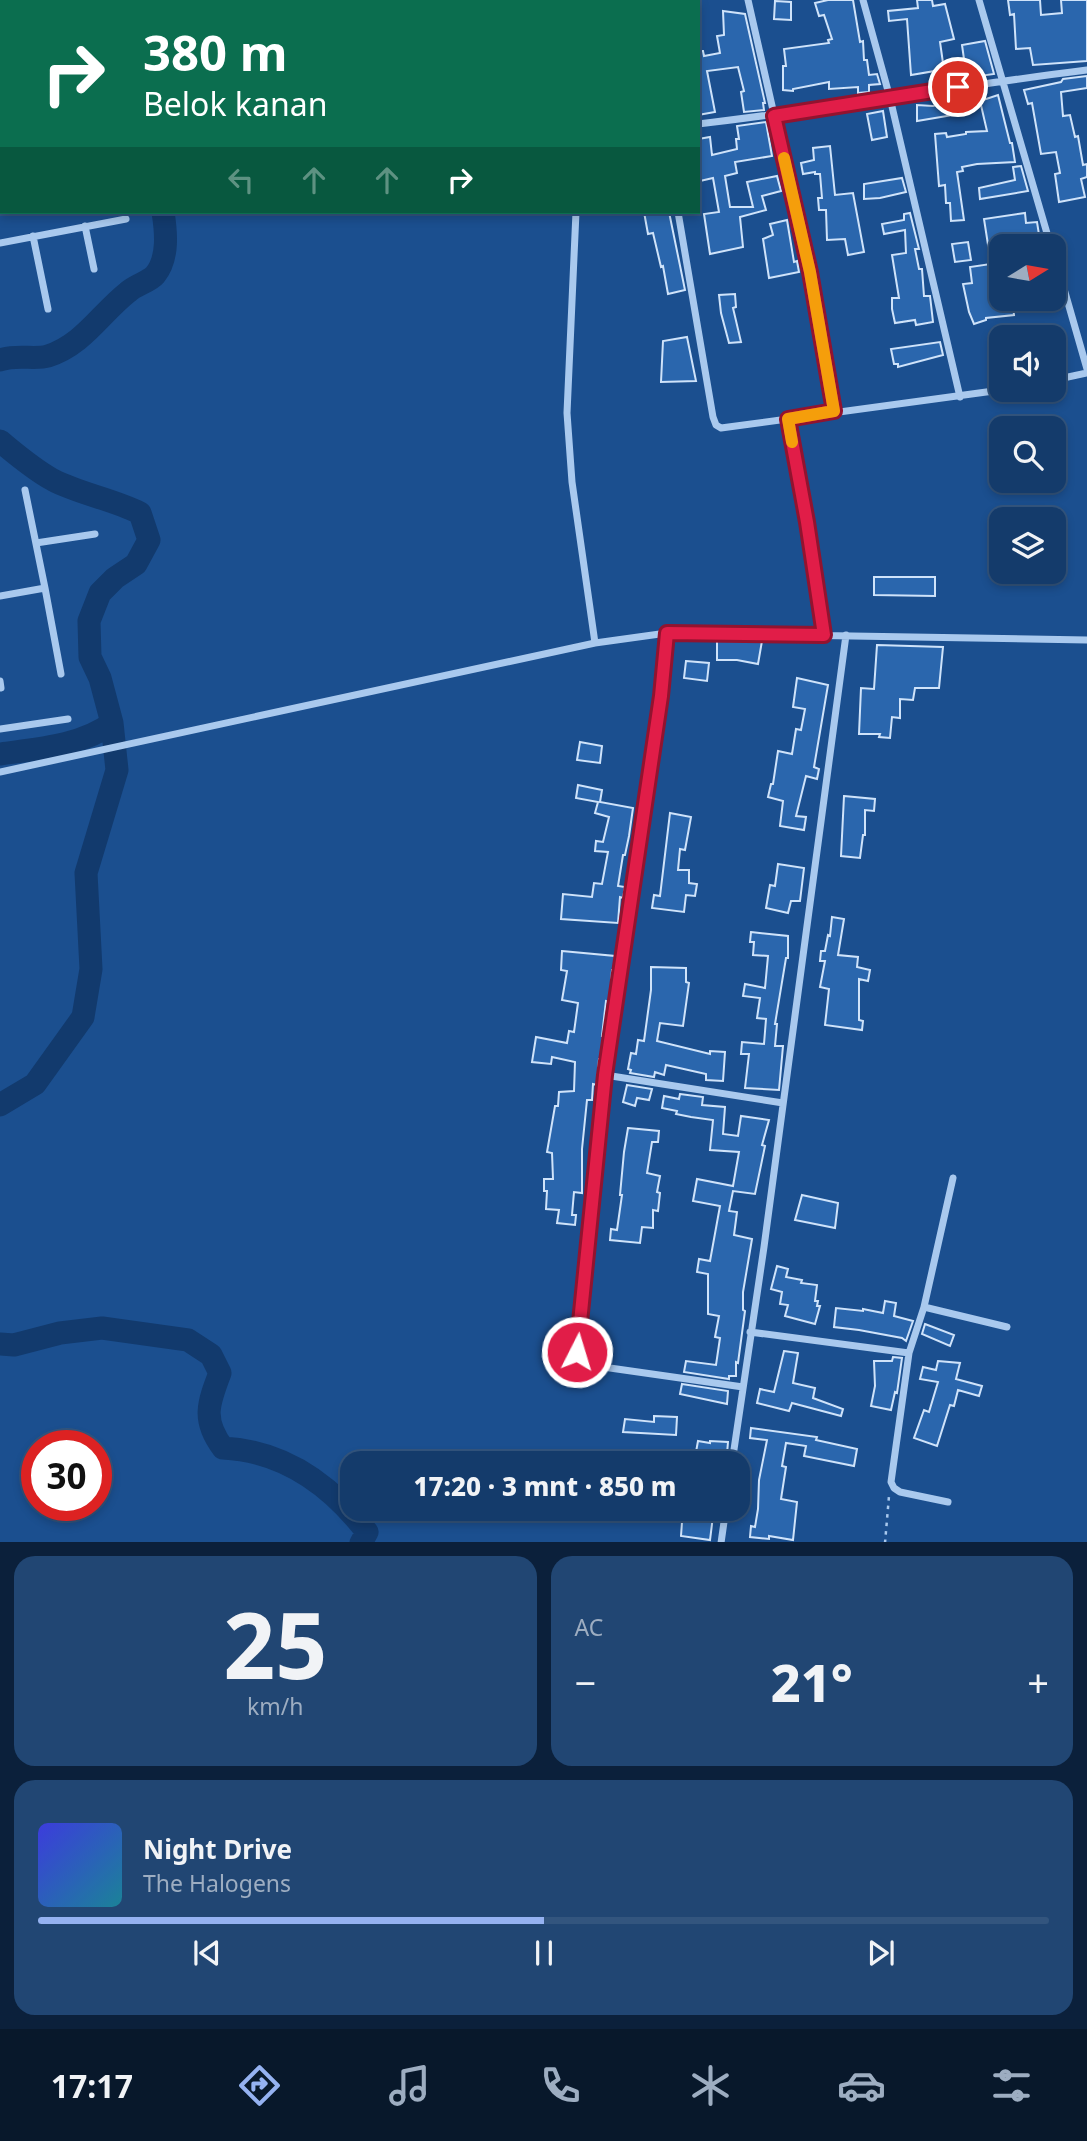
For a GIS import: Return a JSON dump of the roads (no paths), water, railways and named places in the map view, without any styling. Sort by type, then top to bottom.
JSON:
[{"type":"street","points":[[748,0],[810,272],[834,411]]},
{"type":"street","points":[[863,0],[890,98],[960,397]]},
{"type":"street","points":[[979,0],[1047,234]]},
{"type":"street","points":[[700,124],[774,116],[1003,80],[1087,70]]},
{"type":"street","points":[[576,214],[566,413],[572,482],[595,643]]},
{"type":"street","points":[[678,214],[716,425],[727,428],[834,411],[989,392]]},
{"type":"street","points":[[0,243],[126,219]]},
{"type":"street","points":[[85,226],[94,269]]},
{"type":"street","points":[[33,236],[48,309]]},
{"type":"street","points":[[1066,297],[1087,371],[1066,377]]},
{"type":"street","points":[[788,419],[824,635]]},
{"type":"street","points":[[25,490],[61,674]]},
{"type":"street","points":[[36,543],[95,534]]},
{"type":"street","points":[[0,596],[45,588]]},
{"type":"street","points":[[667,633],[661,696],[605,1075],[577,1352],[589,1365],[743,1387]]},
{"type":"street","points":[[0,772],[595,643],[667,633],[1087,640]]},
{"type":"street","points":[[734,1451],[764,1247],[846,635]]},
{"type":"street","points":[[0,729],[68,719]]},
{"type":"street","points":[[605,1075],[783,1103]]},
{"type":"street","points":[[948,1502],[900,1492],[891,1482],[909,1353],[924,1307],[953,1178]]},
{"type":"street","points":[[924,1307],[1007,1327]]},
{"type":"street","points":[[750,1332],[909,1353]]},
{"type":"street","points":[[721,1542],[724,1521]]},
{"type":"waterway","points":[[0,360],[12,357],[43,357],[60,351],[81,337],[131,290],[155,275],[163,261],[163,214]]},
{"type":"waterway","points":[[0,441],[53,480],[140,513],[149,540],[136,564],[115,578],[100,593],[89,621],[90,657],[100,678],[112,723],[117,770],[86,873],[91,969],[83,1017],[35,1084],[0,1105]]},
{"type":"waterway","points":[[0,754],[73,742],[112,723]]},
{"type":"waterway","points":[[0,1344],[14,1345],[60,1333],[102,1328],[188,1340],[211,1355],[220,1373],[209,1412],[212,1429],[223,1448],[266,1456],[304,1473],[353,1515],[367,1532],[362,1542]]}]
